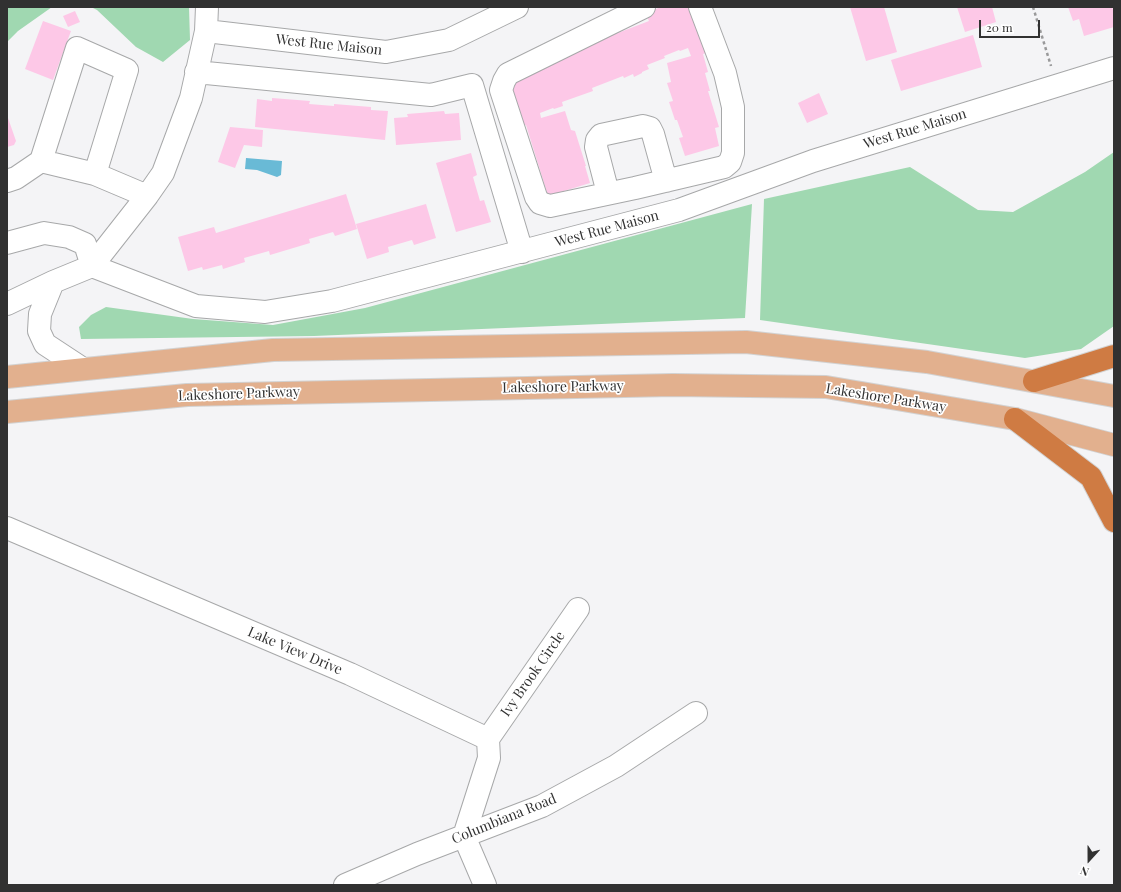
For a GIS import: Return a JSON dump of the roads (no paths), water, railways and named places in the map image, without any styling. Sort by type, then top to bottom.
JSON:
[{"type":"highway","points":[[1034,382],[1114,356]]},
{"type":"highway","points":[[1015,419],[1091,477],[1114,521]]},
{"type":"main road","points":[[7,377],[274,350],[746,342],[927,362],[1114,396]]},
{"type":"main road","name":"Lakeshore Parkway","points":[[7,412],[187,395],[673,385],[826,387],[1015,419],[1114,445]]},
{"type":"street","points":[[7,304],[53,282],[92,266],[147,196],[163,173],[191,98],[206,31],[207,7]]},
{"type":"street","name":"West Rue Maison","points":[[206,31],[386,52],[449,40],[517,7]]},
{"type":"street","points":[[644,7],[508,74],[501,90],[536,197],[540,203],[550,206],[636,188],[724,167],[730,162],[734,153],[733,107],[725,73],[700,7]]},
{"type":"street","points":[[7,181],[16,178],[41,161],[78,48],[127,70],[95,174]]},
{"type":"street","name":"West Rue Maison","points":[[92,266],[196,306],[265,312],[332,301],[679,210],[813,161],[1114,68]]},
{"type":"street","points":[[196,72],[431,95],[472,85],[522,252]]},
{"type":"street","points":[[608,193],[596,147],[597,140],[601,135],[643,126],[650,128],[653,134],[666,181]]},
{"type":"street","points":[[41,161],[95,174],[147,196]]},
{"type":"street","points":[[636,188],[642,220]]},
{"type":"street","points":[[7,243],[44,233],[70,238],[85,244],[92,266]]},
{"type":"street","points":[[53,282],[40,314],[39,331],[45,344],[83,369]]},
{"type":"street","name":"Lake View Drive","points":[[7,528],[350,674],[488,739]]},
{"type":"street","name":"Ivy Brook Circle","points":[[488,739],[578,609]]},
{"type":"street","name":"Columbiana Road","points":[[345,885],[542,806],[616,766],[696,713]]},
{"type":"street","points":[[485,885],[464,836],[489,758],[488,739]]},
{"type":"water","points":[[246,158],[282,161],[281,175],[277,177],[257,170],[245,169]]}]
